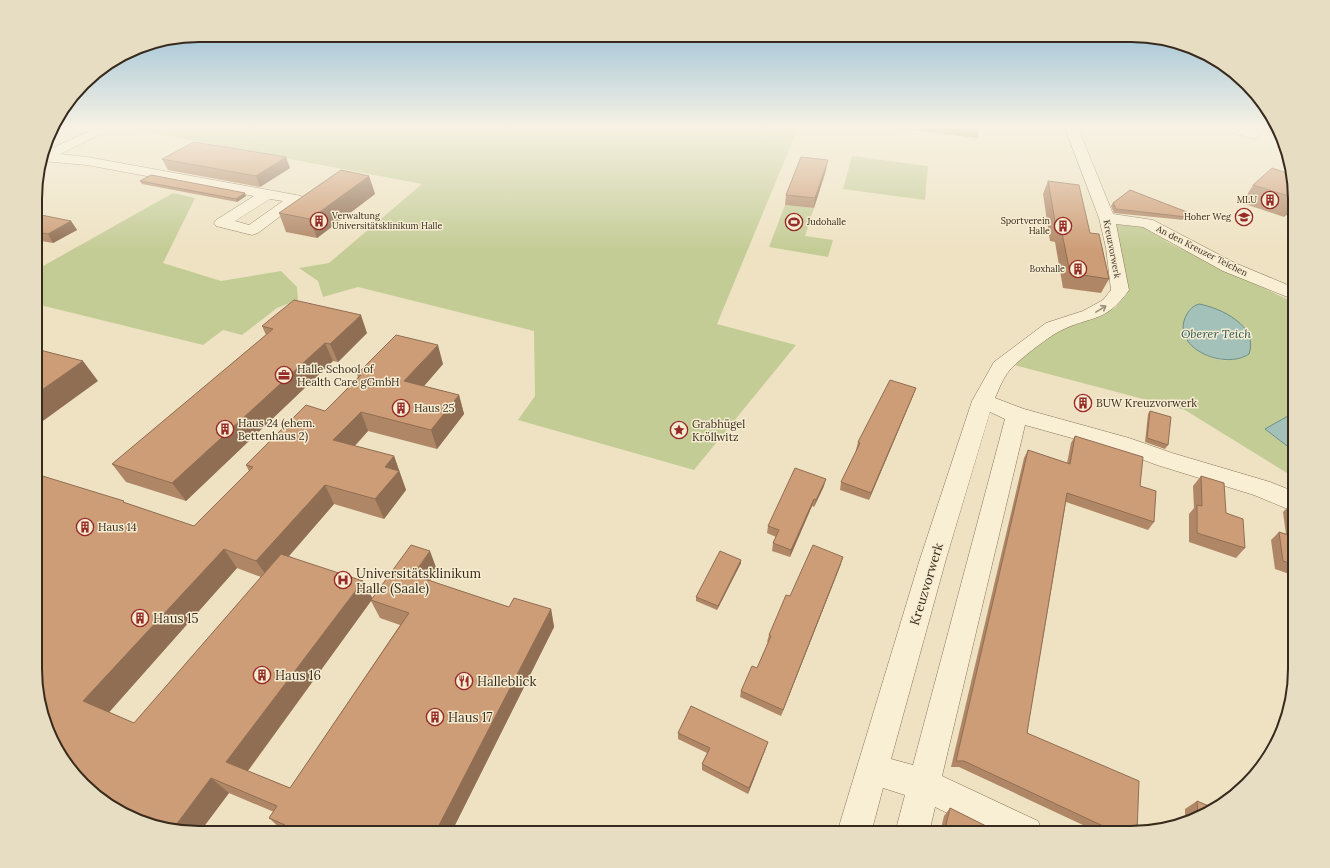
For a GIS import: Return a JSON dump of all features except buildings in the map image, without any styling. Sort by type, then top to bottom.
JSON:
[{"type":"street","points":[[132,169],[267,194]]},
{"type":"street","name":"Kreuzvorwerk","points":[[856,826],[933,559],[984,401],[1001,367],[1053,327],[1090,315],[1108,304],[1120,290],[1114,248],[1107,218],[1087,169]]},
{"type":"street","name":"An den Kreuzer Teichen","points":[[1107,218],[1147,223],[1229,266],[1288,292]]},
{"type":"street","points":[[984,401],[1017,415],[1129,446],[1166,459],[1262,488],[1288,500]]},
{"type":"street","points":[[914,826],[1017,415]]},
{"type":"street","points":[[872,769],[923,784],[1011,826]]},
{"type":"green space","points":[[340,169],[781,169],[717,324],[796,345],[694,470],[518,420],[535,396],[534,331],[358,287],[323,297],[318,281],[299,268],[329,263],[422,184]]},
{"type":"green space","points":[[849,169],[928,169],[925,200],[843,189]]},
{"type":"green space","points":[[173,193],[195,198],[163,263],[221,281],[281,271],[297,287],[298,300],[277,308],[242,335],[223,330],[203,345],[42,305],[42,267]]},
{"type":"green space","name":"Judohalle","points":[[785,205],[814,208],[805,236],[833,240],[828,257],[769,247]]},
{"type":"green space","points":[[1111,224],[1143,227],[1173,245],[1288,300],[1288,416],[1265,429],[1288,447],[1288,474],[1185,410],[1010,364],[1052,333],[1115,308],[1127,294],[1118,248]],"holes":[[[1194,306],[1216,312],[1234,320],[1246,330],[1244,357],[1230,360],[1212,358],[1195,347],[1189,340],[1185,332],[1185,323],[1187,315]]]},
{"type":"water","name":"Oberer Teich","points":[[1199,304],[1227,314],[1243,327],[1251,344],[1249,354],[1238,359],[1226,360],[1213,358],[1192,346],[1185,337],[1183,326],[1188,312]]},
{"type":"water","points":[[1288,416],[1288,447],[1265,429]]},
{"type":"place","name":"MLU","points":[[1270,200]]},
{"type":"place","name":"Hoher Weg","points":[[1244,217]]},
{"type":"place","name":"Verwaltung Universitätsklinikum Halle","points":[[319,221]]},
{"type":"place","name":"Judohalle","points":[[794,222]]},
{"type":"place","name":"Sportverein Halle","points":[[1063,226]]},
{"type":"place","name":"Boxhalle","points":[[1078,269]]},
{"type":"place","name":"Halle School of Health Care gGmbH","points":[[284,375]]},
{"type":"place","name":"BUW Kreuzvorwerk","points":[[1083,403]]},
{"type":"place","name":"Haus 25","points":[[401,408]]},
{"type":"place","name":"Haus 24 (ehem. Bettenhaus 2)","points":[[225,429]]},
{"type":"place","name":"Grabhügel Kröllwitz","points":[[679,430]]},
{"type":"place","name":"Haus 14","points":[[85,527]]},
{"type":"place","name":"Universitätsklinikum Halle (Saale)","points":[[343,580]]},
{"type":"place","name":"Haus 15","points":[[140,618]]},
{"type":"place","name":"Haus 16","points":[[262,675]]},
{"type":"place","name":"Halleblick","points":[[464,681]]},
{"type":"place","name":"Haus 17","points":[[435,717]]}]
